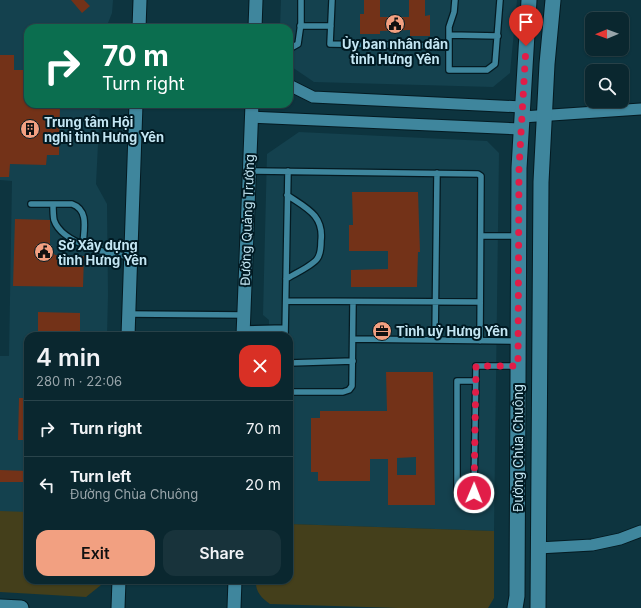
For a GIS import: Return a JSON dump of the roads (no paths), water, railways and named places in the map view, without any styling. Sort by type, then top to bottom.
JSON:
[{"type":"main road","name":"Đường Chùa Chuông","points":[[515,608],[517,596],[518,236],[522,118],[530,0]]},
{"type":"main road","name":"Đường Chùa Chuông","points":[[538,608],[541,182],[546,64],[553,0]]},
{"type":"main road","points":[[518,310],[540,310]]},
{"type":"main road","points":[[0,607],[21,608]]},
{"type":"street","points":[[139,24],[140,0]]},
{"type":"street","points":[[255,24],[256,0]]},
{"type":"street","points":[[293,87],[313,97],[522,118]]},
{"type":"street","points":[[128,332],[136,108]]},
{"type":"street","name":"Đường Quảng Trường","points":[[243,332],[252,108]]},
{"type":"street","points":[[251,117],[522,118],[641,109]]},
{"type":"street","points":[[538,548],[592,545],[620,539],[641,531]]},
{"type":"street","points":[[118,608],[119,584]]},
{"type":"street","points":[[234,608],[235,584]]},
{"type":"lane","points":[[293,47],[298,44],[300,0]]},
{"type":"lane","points":[[332,0],[330,44],[448,46]]},
{"type":"lane","points":[[454,0],[454,12],[449,27],[449,70],[487,70],[495,64],[500,0]]},
{"type":"lane","points":[[300,26],[331,26]]},
{"type":"lane","points":[[449,35],[498,36]]},
{"type":"lane","points":[[249,171],[437,173],[478,174],[481,176],[480,341]]},
{"type":"lane","points":[[285,332],[288,171]]},
{"type":"lane","points":[[435,340],[437,173]]},
{"type":"lane","points":[[286,279],[317,260],[320,253],[322,236],[320,220],[314,213],[287,195]]},
{"type":"lane","points":[[32,204],[72,204],[82,210],[84,216],[83,244]]},
{"type":"lane","points":[[53,204],[54,219],[60,229],[83,244],[108,254],[131,257]]},
{"type":"lane","points":[[481,236],[518,236]]},
{"type":"lane","points":[[286,301],[480,302]]},
{"type":"lane","points":[[293,392],[343,392],[349,390],[352,386],[354,339],[353,302]]},
{"type":"lane","points":[[129,314],[244,315]]},
{"type":"lane","points":[[243,332],[285,328]]},
{"type":"lane","points":[[354,339],[518,341]]},
{"type":"lane","points":[[293,363],[353,361]]},
{"type":"lane","points":[[476,381],[457,381],[457,493],[474,493],[476,381],[476,366],[518,366]]},
{"type":"place","name":"Ủy ban nhân dân tỉnh Hưng Yên","points":[[395,24]]},
{"type":"place","name":"Trung tâm Hội nghị tỉnh Hưng Yên","points":[[30,129]]},
{"type":"place","name":"Sở Xây dựng tỉnh Hưng Yên","points":[[44,252]]},
{"type":"place","name":"Tỉnh uỷ Hưng Yên","points":[[382,331]]}]
